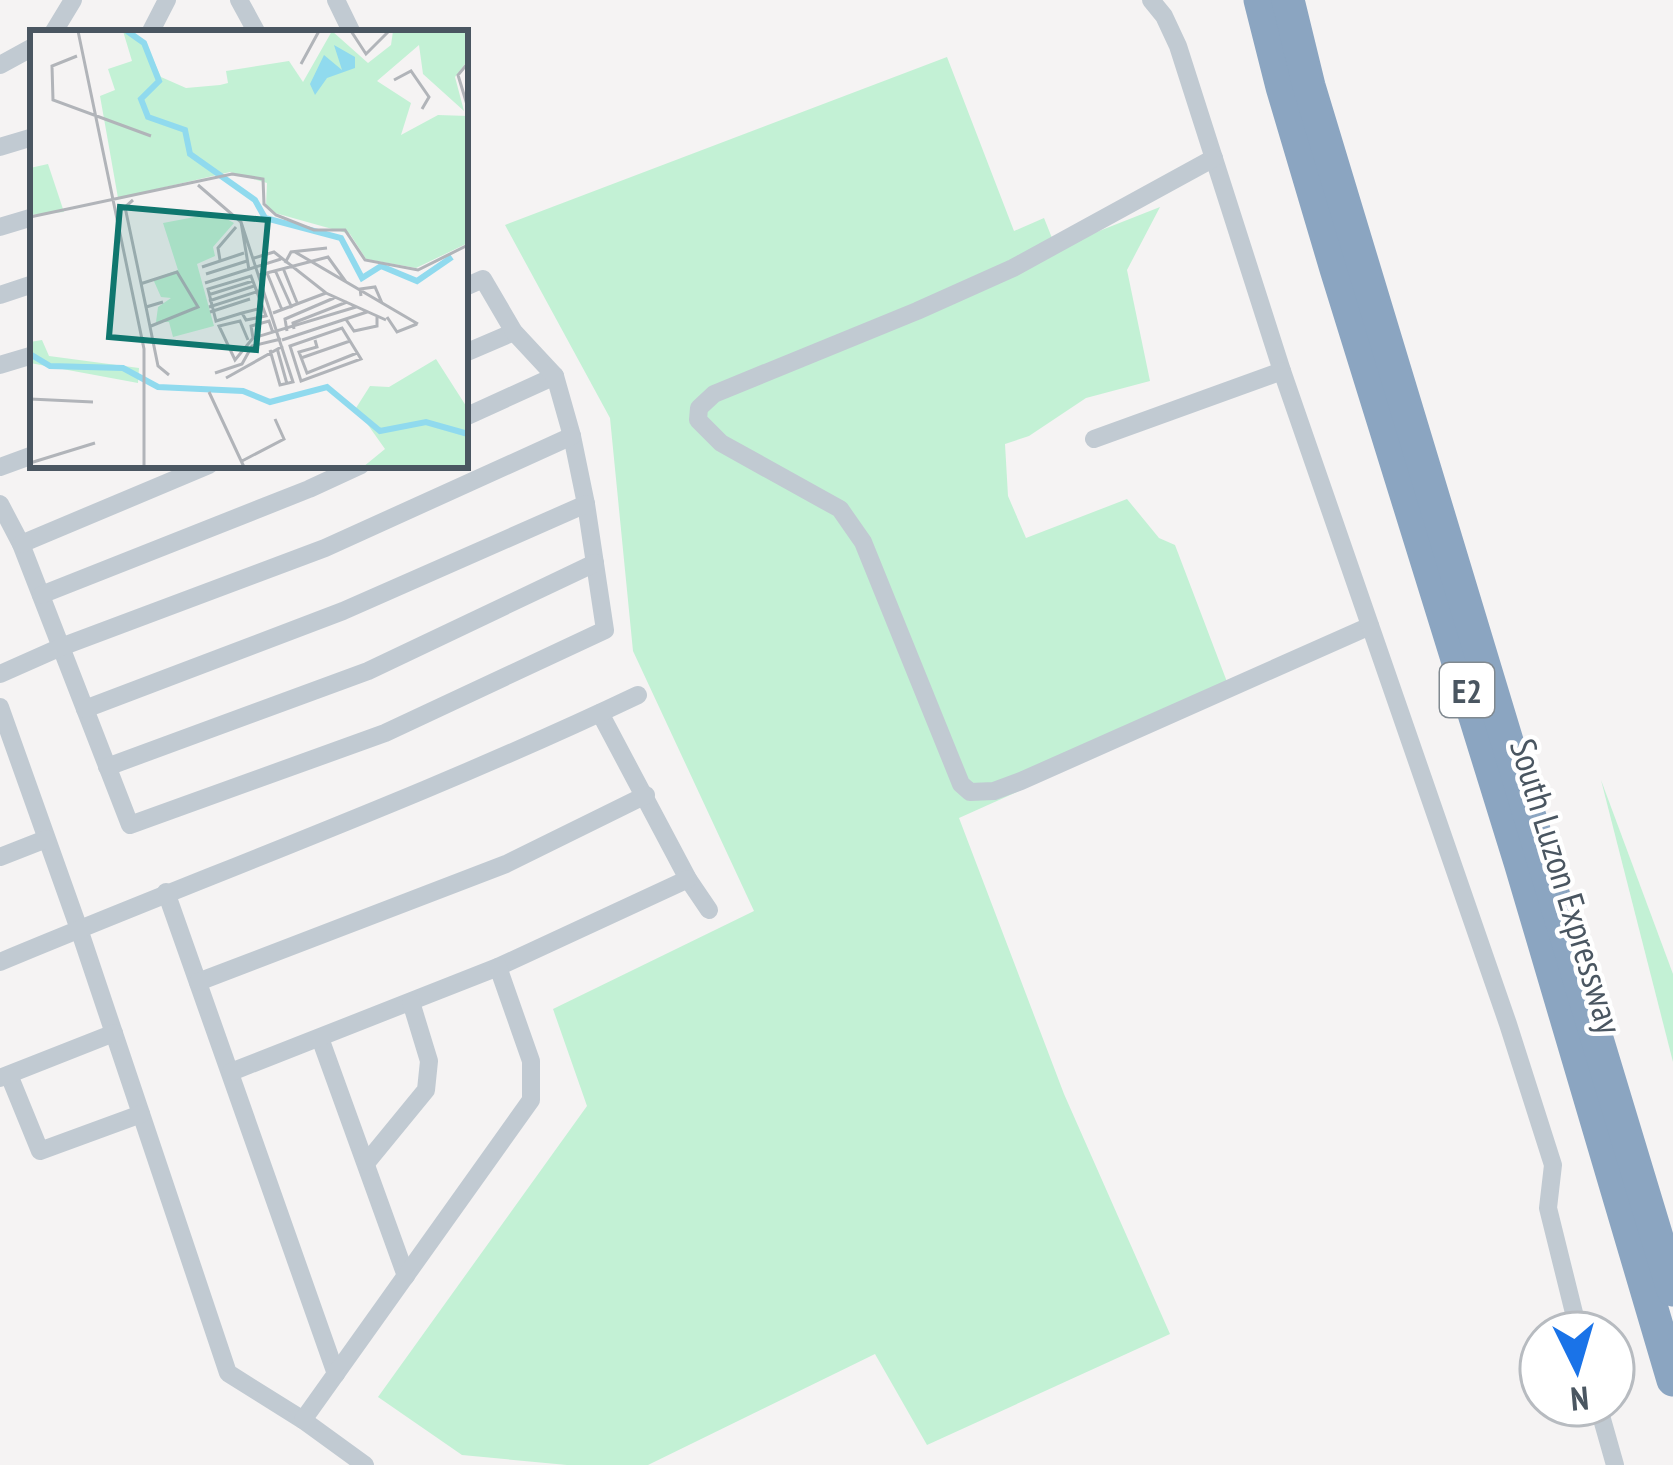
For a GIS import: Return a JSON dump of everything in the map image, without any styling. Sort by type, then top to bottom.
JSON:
[{"type":"highway","name":"South Luzon Expressway","points":[[1260,0],[1673,1380]]},
{"type":"highway","name":"South Luzon Expressway","points":[[1288,0],[1315,106],[1673,1290]]},
{"type":"street","points":[[55,30],[73,0]]},
{"type":"street","points":[[152,30],[167,0]]},
{"type":"street","points":[[336,0],[351,30]]},
{"type":"street","points":[[1151,0],[1178,46],[1282,371],[1508,1024],[1552,1165],[1548,1208],[1573,1309]]},
{"type":"street","points":[[0,65],[30,49]]},
{"type":"street","points":[[0,147],[30,138]]},
{"type":"street","points":[[1214,158],[1012,268],[714,394],[699,408],[698,420],[721,443],[840,509],[851,523],[863,542],[962,784],[970,792],[994,791],[1021,781],[1370,626]]},
{"type":"street","points":[[0,227],[30,218]]},
{"type":"street","points":[[0,504],[21,544],[130,825],[385,733],[605,629],[586,504],[555,376],[514,332],[483,279],[468,285]]},
{"type":"street","points":[[0,295],[30,285]]},
{"type":"street","points":[[468,352],[514,332]]},
{"type":"street","points":[[0,365],[30,356]]},
{"type":"street","points":[[1094,439],[1282,371]]},
{"type":"street","points":[[468,416],[555,376]]},
{"type":"street","points":[[0,674],[325,548],[572,436]]},
{"type":"street","points":[[0,467],[30,456]]},
{"type":"street","points":[[21,544],[202,468]]},
{"type":"street","points":[[41,596],[354,468]]},
{"type":"street","points":[[85,709],[343,611],[586,504]]},
{"type":"street","points":[[107,767],[368,671],[595,563]]},
{"type":"street","points":[[0,962],[463,776],[638,695]]},
{"type":"street","points":[[0,707],[228,1373],[365,1465]]},
{"type":"street","points":[[600,713],[709,910]]},
{"type":"street","points":[[198,982],[506,864],[646,795]]},
{"type":"street","points":[[0,857],[46,839]]},
{"type":"street","points":[[231,1072],[498,968],[688,879]]},
{"type":"street","points":[[166,892],[336,1374]]},
{"type":"street","points":[[303,1420],[531,1100],[531,1061],[498,968]]},
{"type":"street","points":[[367,1162],[426,1090],[429,1061],[411,1002]]},
{"type":"street","points":[[114,1033],[5,1077],[40,1151],[141,1114]]},
{"type":"street","points":[[320,1038],[406,1276]]},
{"type":"street","points":[[1605,1429],[1615,1465]]},
{"type":"green space","points":[[947,57],[1014,231],[1044,218],[1056,248],[1160,207],[1127,270],[1150,381],[1086,398],[1029,436],[1005,444],[1008,496],[1026,538],[1127,499],[1159,538],[1175,545],[1232,695],[959,818],[1064,1094],[1170,1334],[927,1445],[875,1354],[648,1465],[567,1465],[462,1455],[378,1397],[587,1106],[553,1009],[754,911],[633,651],[610,418],[505,225]]},
{"type":"green space","points":[[1601,780],[1673,974],[1673,1062]]}]
